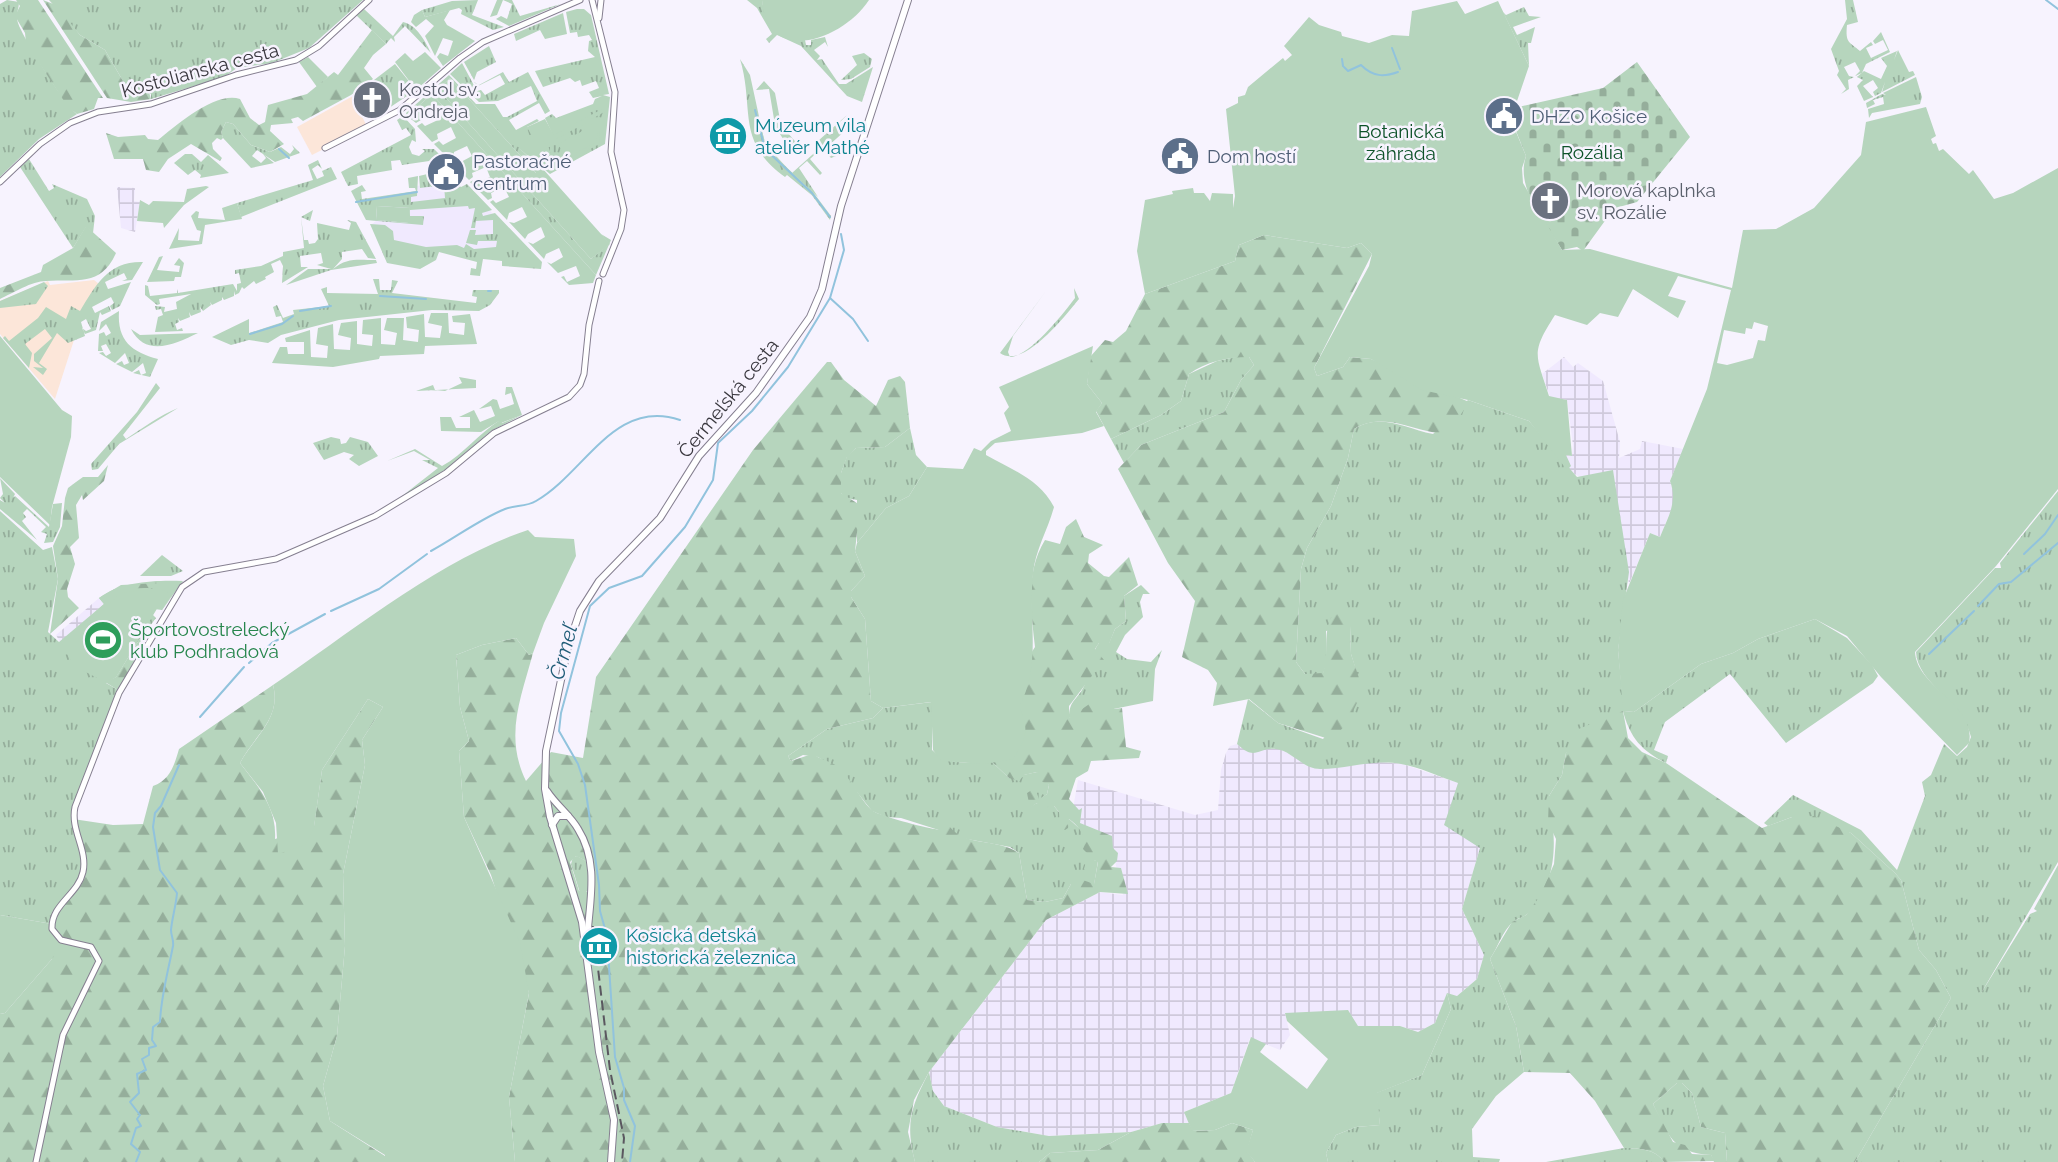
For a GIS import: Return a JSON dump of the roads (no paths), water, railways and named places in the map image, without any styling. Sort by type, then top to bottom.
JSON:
[{"type":"main road","name":"Čermeľská cesta","points":[[585,924],[552,825],[544,782],[548,741],[567,650],[583,605],[608,570],[660,518],[692,466],[756,393],[800,332],[818,301],[841,206],[908,0]]},
{"type":"main road","points":[[544,782],[551,798],[581,833],[589,853],[592,879],[585,924],[587,953],[599,1052],[614,1120],[611,1162]]},
{"type":"main road","points":[[552,825],[558,816],[568,816]]},
{"type":"street","name":"Kostolianska cesta","points":[[0,182],[40,144],[70,123],[98,112],[150,104],[236,75],[296,60],[319,46],[369,0]]},
{"type":"street","points":[[592,0],[615,92],[611,152],[624,210],[621,229],[603,274]]},
{"type":"street","points":[[325,148],[400,110],[460,58],[483,42],[577,1],[596,13]]},
{"type":"street","points":[[599,2],[599,21]]},
{"type":"street","points":[[36,1162],[63,1035],[99,961],[90,947],[61,940],[52,929],[54,914],[83,873],[84,864],[73,826],[75,807],[129,675],[178,592],[202,573],[276,559],[367,520],[446,473],[494,433],[569,397],[580,385],[586,368],[589,325],[599,281]]},
{"type":"waterway","points":[[2046,0],[2058,9]]},
{"type":"waterway","points":[[1392,48],[1400,69]]},
{"type":"waterway","points":[[1342,59],[1343,66]]},
{"type":"waterway","points":[[1344,67],[1348,71],[1361,65],[1379,75],[1398,72]]},
{"type":"waterway","name":"Črmeľ","points":[[755,110],[765,149],[812,193],[830,217]]},
{"type":"waterway","points":[[279,149],[289,158]]},
{"type":"waterway","points":[[356,202],[417,192]]},
{"type":"waterway","name":"Črmeľ","points":[[630,1162],[635,1126],[624,1100],[624,1088],[615,1057],[607,936],[600,911],[585,785],[578,764],[559,731],[561,713],[590,606],[609,588],[642,576],[685,527],[713,480],[718,443],[752,411],[788,367],[830,298],[844,250],[841,234]]},
{"type":"waterway","points":[[380,296],[426,299]]},
{"type":"waterway","points":[[830,298],[853,319],[868,341]]},
{"type":"waterway","points":[[300,311],[331,306]]},
{"type":"waterway","points":[[250,334],[282,324],[293,316]]},
{"type":"waterway","points":[[431,551],[496,513],[536,501],[554,489],[618,429],[637,419],[657,416],[680,420]]},
{"type":"waterway","points":[[2024,554],[2045,534],[2058,515]]},
{"type":"waterway","points":[[1978,606],[1999,584],[2011,582],[2058,543]]},
{"type":"waterway","points":[[331,611],[379,589],[427,554]]},
{"type":"waterway","points":[[1929,654],[1974,611]]},
{"type":"waterway","points":[[249,663],[272,643],[325,614]]},
{"type":"waterway","points":[[200,717],[244,667]]},
{"type":"waterway","points":[[136,1162],[140,1152],[131,1144],[136,1128],[141,1126],[137,1119],[140,1115],[130,1102],[139,1093],[137,1074],[146,1070],[142,1059],[149,1055],[149,1048],[156,1046],[152,1040],[153,1027],[160,1022],[173,946],[171,930],[177,893],[160,870],[153,827],[155,813],[161,806],[179,765]]},
{"type":"railway","points":[[593,926],[610,1070],[624,1138],[622,1162]]},
{"type":"place","name":"Kostol sv. Ondreja","points":[[372,100]]},
{"type":"place","name":"DHZO Košice","points":[[1504,116]]},
{"type":"place","name":"Múzeum vila ateliér Mathé","points":[[728,136]]},
{"type":"place","name":"Dom hostí","points":[[1180,156]]},
{"type":"place","name":"Pastoračné centrum","points":[[446,172]]},
{"type":"place","name":"Morová kaplnka sv. Rozálie","points":[[1550,201]]},
{"type":"place","name":"Športovostrelecký klub Podhradová","points":[[103,640]]},
{"type":"place","name":"Košická detská historická železnica","points":[[599,946]]},
{"type":"park label","name":"Botanická záhrada","points":[[1401,142]]},
{"type":"park label","name":"Rozália","points":[[1592,152]]}]
